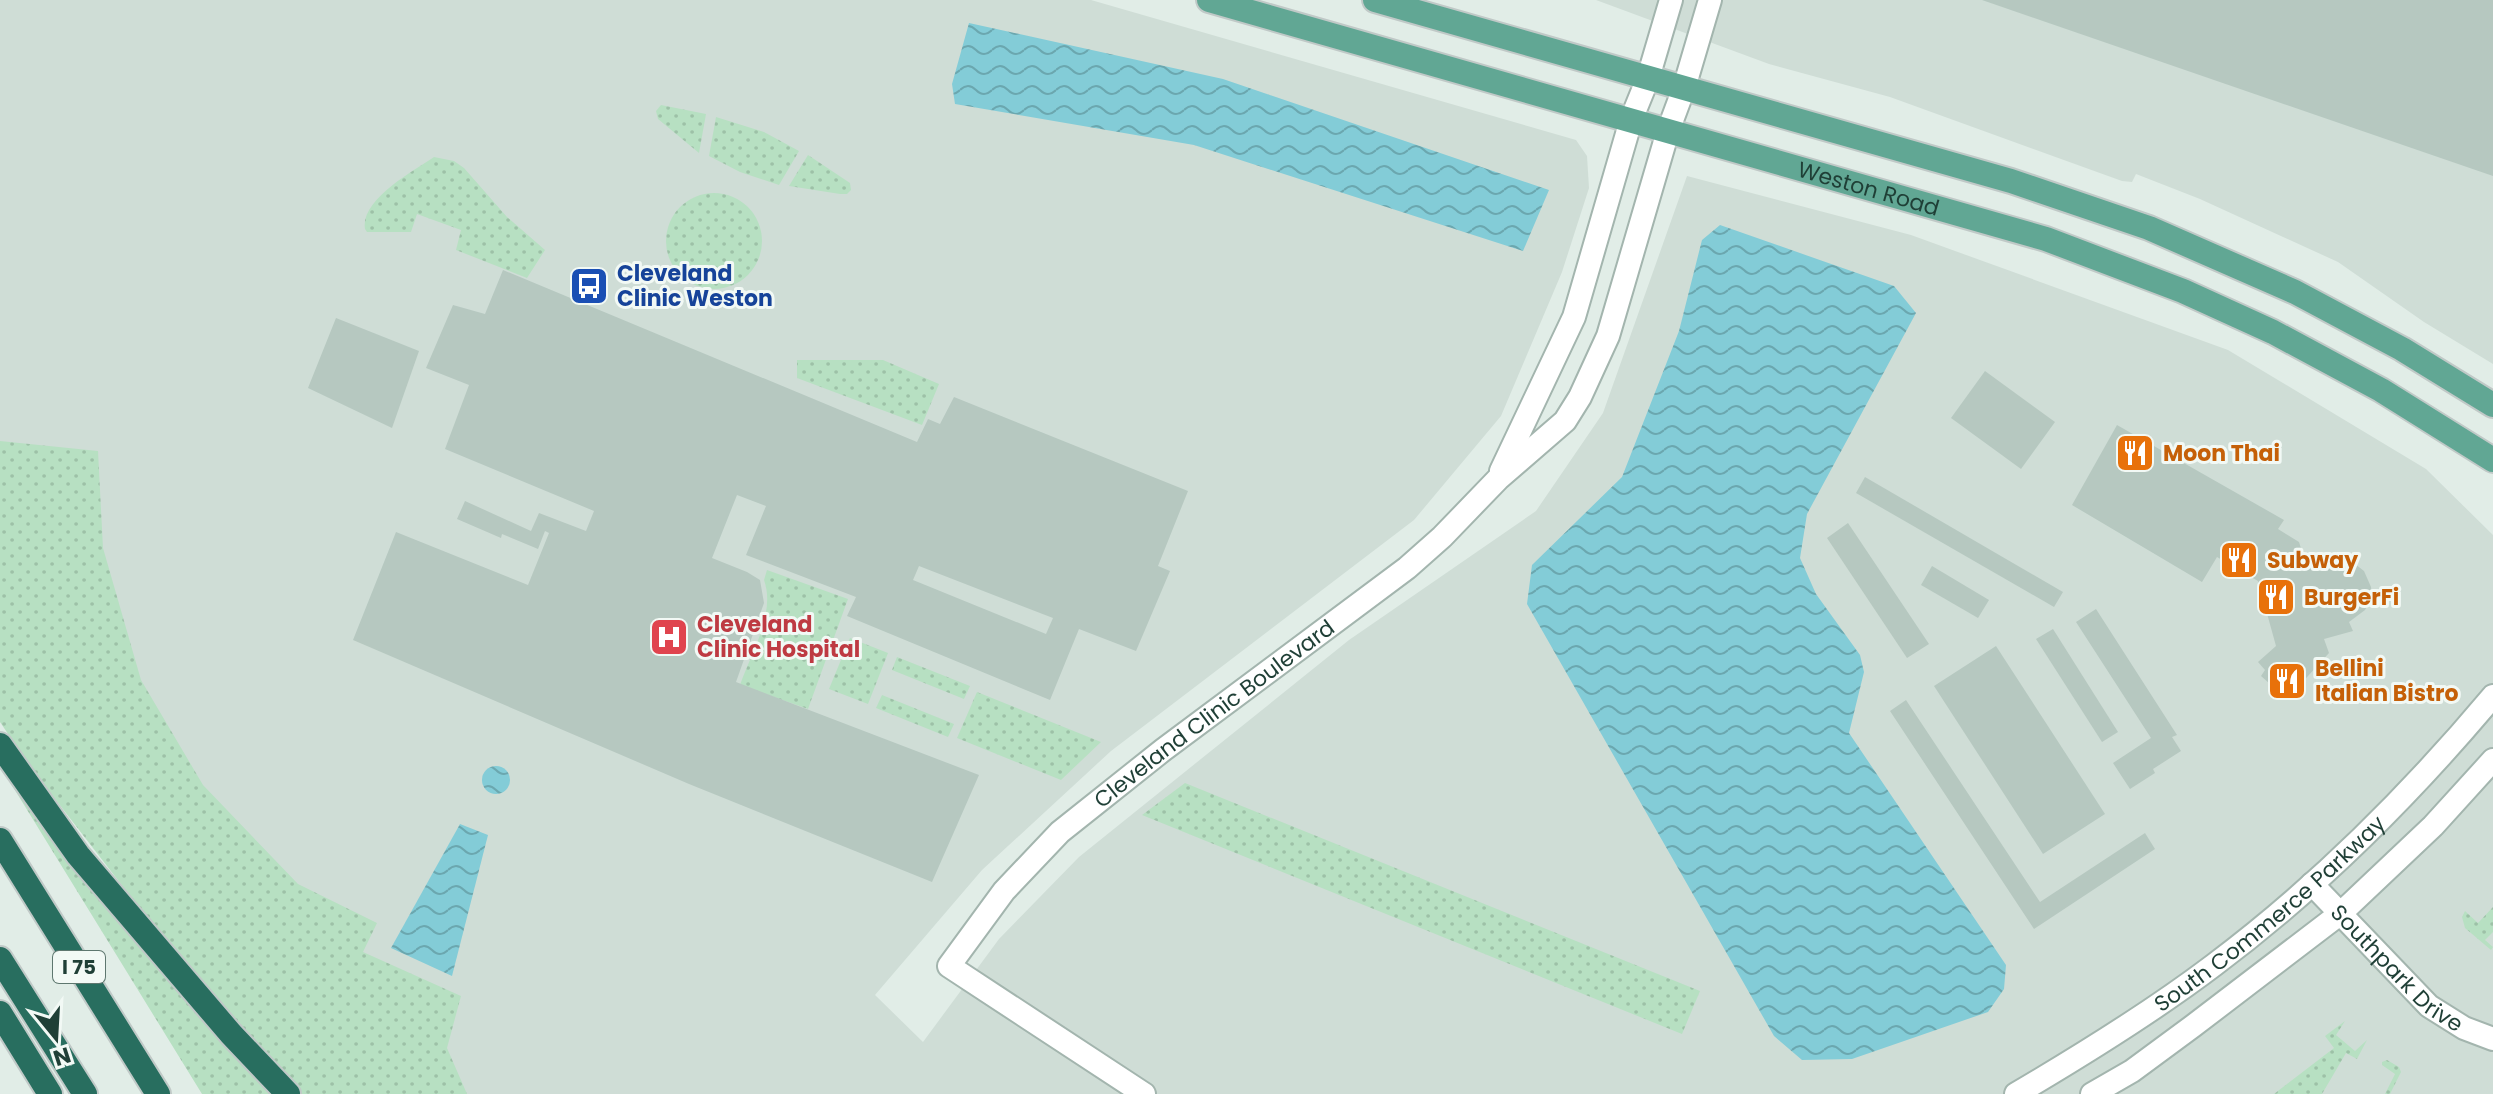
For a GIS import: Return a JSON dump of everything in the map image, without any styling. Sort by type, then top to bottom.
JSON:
[{"type":"highway","points":[[0,745],[78,855],[231,1034],[288,1094]]},
{"type":"highway","name":"I 75","points":[[0,840],[158,1094]]},
{"type":"highway","points":[[0,959],[85,1094]]},
{"type":"highway","points":[[0,1013],[50,1094]]},
{"type":"main road","name":"Weston Road","points":[[1209,0],[2046,239],[2160,282],[2273,332],[2336,364],[2493,460]]},
{"type":"main road","name":"Weston Road","points":[[1375,0],[2011,181],[2149,228],[2308,299],[2402,349],[2493,405]]},
{"type":"street","name":"Cleveland Clinic Boulevard","points":[[1498,479],[1574,317],[1631,120],[1648,78],[1671,0]]},
{"type":"street","name":"Cleveland Clinic Boulevard","points":[[1144,1094],[949,966],[1004,891],[1060,832],[1163,750],[1407,568],[1498,479],[1565,421],[1596,366],[1616,313],[1668,131],[1710,0]]},
{"type":"street","name":"South Commerce Parkway","points":[[2016,1094],[2081,1055],[2215,965],[2312,884],[2397,804],[2493,696]]},
{"type":"street","name":"South Commerce Parkway","points":[[2092,1094],[2132,1071],[2341,913],[2433,826],[2493,760]]},
{"type":"street","name":"Southpark Drive","points":[[2312,884],[2429,1006],[2464,1028],[2493,1039]]},
{"type":"shaded area","points":[[0,0],[1091,0],[1576,140],[1587,156],[1589,188],[1562,272],[1501,416],[1414,520],[1111,751],[982,870],[875,995],[923,1042],[999,939],[1079,857],[1349,640],[1536,511],[1603,413],[1687,176],[1911,235],[2228,350],[2426,469],[2493,535],[2493,1094],[465,1094],[173,776],[0,523]]},
{"type":"shaded area","points":[[1596,0],[2493,0],[2493,364],[2424,322],[2338,262],[2200,199],[2136,174],[2132,182],[2122,181],[1890,97],[1769,64]]},
{"type":"green space","points":[[661,105],[706,114],[699,153],[658,119],[656,111]]},
{"type":"green space","points":[[716,117],[764,132],[799,151],[779,185],[740,172],[709,156]]},
{"type":"green space","points":[[808,155],[850,183],[851,190],[840,194],[789,186]]},
{"type":"green space","points":[[434,157],[454,161],[464,168],[507,217],[545,250],[527,278],[456,250],[461,230],[417,214],[411,232],[367,232],[366,218],[379,197]]},
{"type":"green space","points":[[714,193],[732,197],[748,207],[758,223],[762,241],[758,259],[748,275],[732,285],[714,289],[696,285],[680,275],[670,259],[666,241],[670,223],[680,207],[696,197]]},
{"type":"green space","points":[[797,360],[883,360],[939,384],[922,425],[797,378]]},
{"type":"green space","points":[[0,441],[98,451],[103,548],[141,680],[203,785],[298,884],[377,923],[363,952],[461,996],[447,1048],[467,1094],[302,1094],[276,1068],[141,910],[31,768],[0,722]]},
{"type":"green space","points":[[767,570],[848,599],[808,709],[740,685],[765,619],[767,593],[764,580]]},
{"type":"green space","points":[[850,638],[888,653],[868,704],[829,689]]},
{"type":"green space","points":[[897,657],[970,686],[964,699],[892,670]]},
{"type":"green space","points":[[977,692],[1101,742],[1061,780],[957,738]]},
{"type":"green space","points":[[882,695],[954,724],[948,737],[876,708]]},
{"type":"green space","points":[[5,774],[204,1020],[274,1094],[202,1094]]},
{"type":"green space","points":[[1185,783],[1700,991],[1682,1034],[1142,815]]},
{"type":"green space","points":[[2493,907],[2493,932],[2485,940],[2493,947],[2491,950],[2465,928],[2462,917],[2465,911],[2478,923]]},
{"type":"green space","points":[[2345,1021],[2336,1035],[2355,1051],[2367,1040],[2357,1059],[2346,1053],[2322,1094],[2274,1094],[2334,1048],[2325,1036]]},
{"type":"green space","points":[[2387,1060],[2399,1067],[2401,1072],[2390,1094],[2385,1094],[2395,1074],[2382,1065]]},
{"type":"water","points":[[969,23],[1223,79],[1549,190],[1523,251],[1194,145],[955,104],[952,84]]},
{"type":"water","points":[[1720,225],[1894,286],[1916,313],[1807,514],[1800,558],[1816,594],[1860,655],[1864,672],[1849,733],[2006,965],[2004,989],[1988,1012],[1852,1059],[1802,1060],[1774,1036],[1527,604],[1532,565],[1622,477],[1679,331],[1702,240]]},
{"type":"water","points":[[496,766],[506,770],[510,780],[506,790],[496,794],[486,790],[482,780],[486,770]]},
{"type":"water","points":[[460,824],[488,835],[452,976],[391,948]]},
{"type":"building","points":[[1982,0],[2493,0],[2493,176]]},
{"type":"building","points":[[503,270],[917,442],[928,419],[940,424],[954,397],[1188,491],[1158,566],[1170,571],[1136,651],[1079,629],[1050,700],[847,616],[856,597],[746,555],[766,506],[737,495],[712,558],[760,580],[764,603],[736,682],[979,775],[932,882],[689,784],[353,640],[396,532],[528,585],[549,533],[545,531],[538,549],[502,534],[501,538],[457,519],[465,501],[531,531],[539,513],[586,531],[594,511],[445,449],[469,385],[426,368],[453,305],[485,314]],"holes":[[[919,566],[1053,618],[1046,634],[913,580]]]},
{"type":"building","points":[[336,318],[419,351],[392,428],[308,388]]},
{"type":"building","points":[[1985,371],[2055,422],[2021,469],[1951,418]]},
{"type":"building","points":[[2117,425],[2284,520],[2278,529],[2299,542],[2305,561],[2332,553],[2335,565],[2355,564],[2364,571],[2372,598],[2365,610],[2349,622],[2353,631],[2324,639],[2329,653],[2287,699],[2261,676],[2265,670],[2258,662],[2276,646],[2258,581],[2217,557],[2202,582],[2072,505]]},
{"type":"building","points":[[1865,477],[2063,592],[2054,607],[1856,493]]},
{"type":"building","points":[[1848,523],[1929,644],[1907,658],[1827,538]]},
{"type":"building","points":[[1932,566],[1989,600],[1978,618],[1921,585]]},
{"type":"building","points":[[2096,609],[2177,735],[2172,737],[2181,751],[2130,789],[2113,763],[2151,738],[2076,622]]},
{"type":"building","points":[[2053,629],[2118,732],[2102,742],[2036,639]]},
{"type":"building","points":[[1996,646],[2105,814],[2043,854],[1934,686]]},
{"type":"building","points":[[1906,700],[2040,902],[2145,833],[2155,849],[2034,929],[1890,711]]},
{"type":"place","name":"Cleveland Clinic Weston","points":[[589,286]]},
{"type":"place","name":"Moon Thai","points":[[2135,453]]},
{"type":"place","name":"Subway","points":[[2239,560]]},
{"type":"place","name":"BurgerFi","points":[[2276,597]]},
{"type":"place","name":"Cleveland Clinic Hospital","points":[[669,637]]},
{"type":"place","name":"Bellini Italian Bistro","points":[[2287,681]]}]
